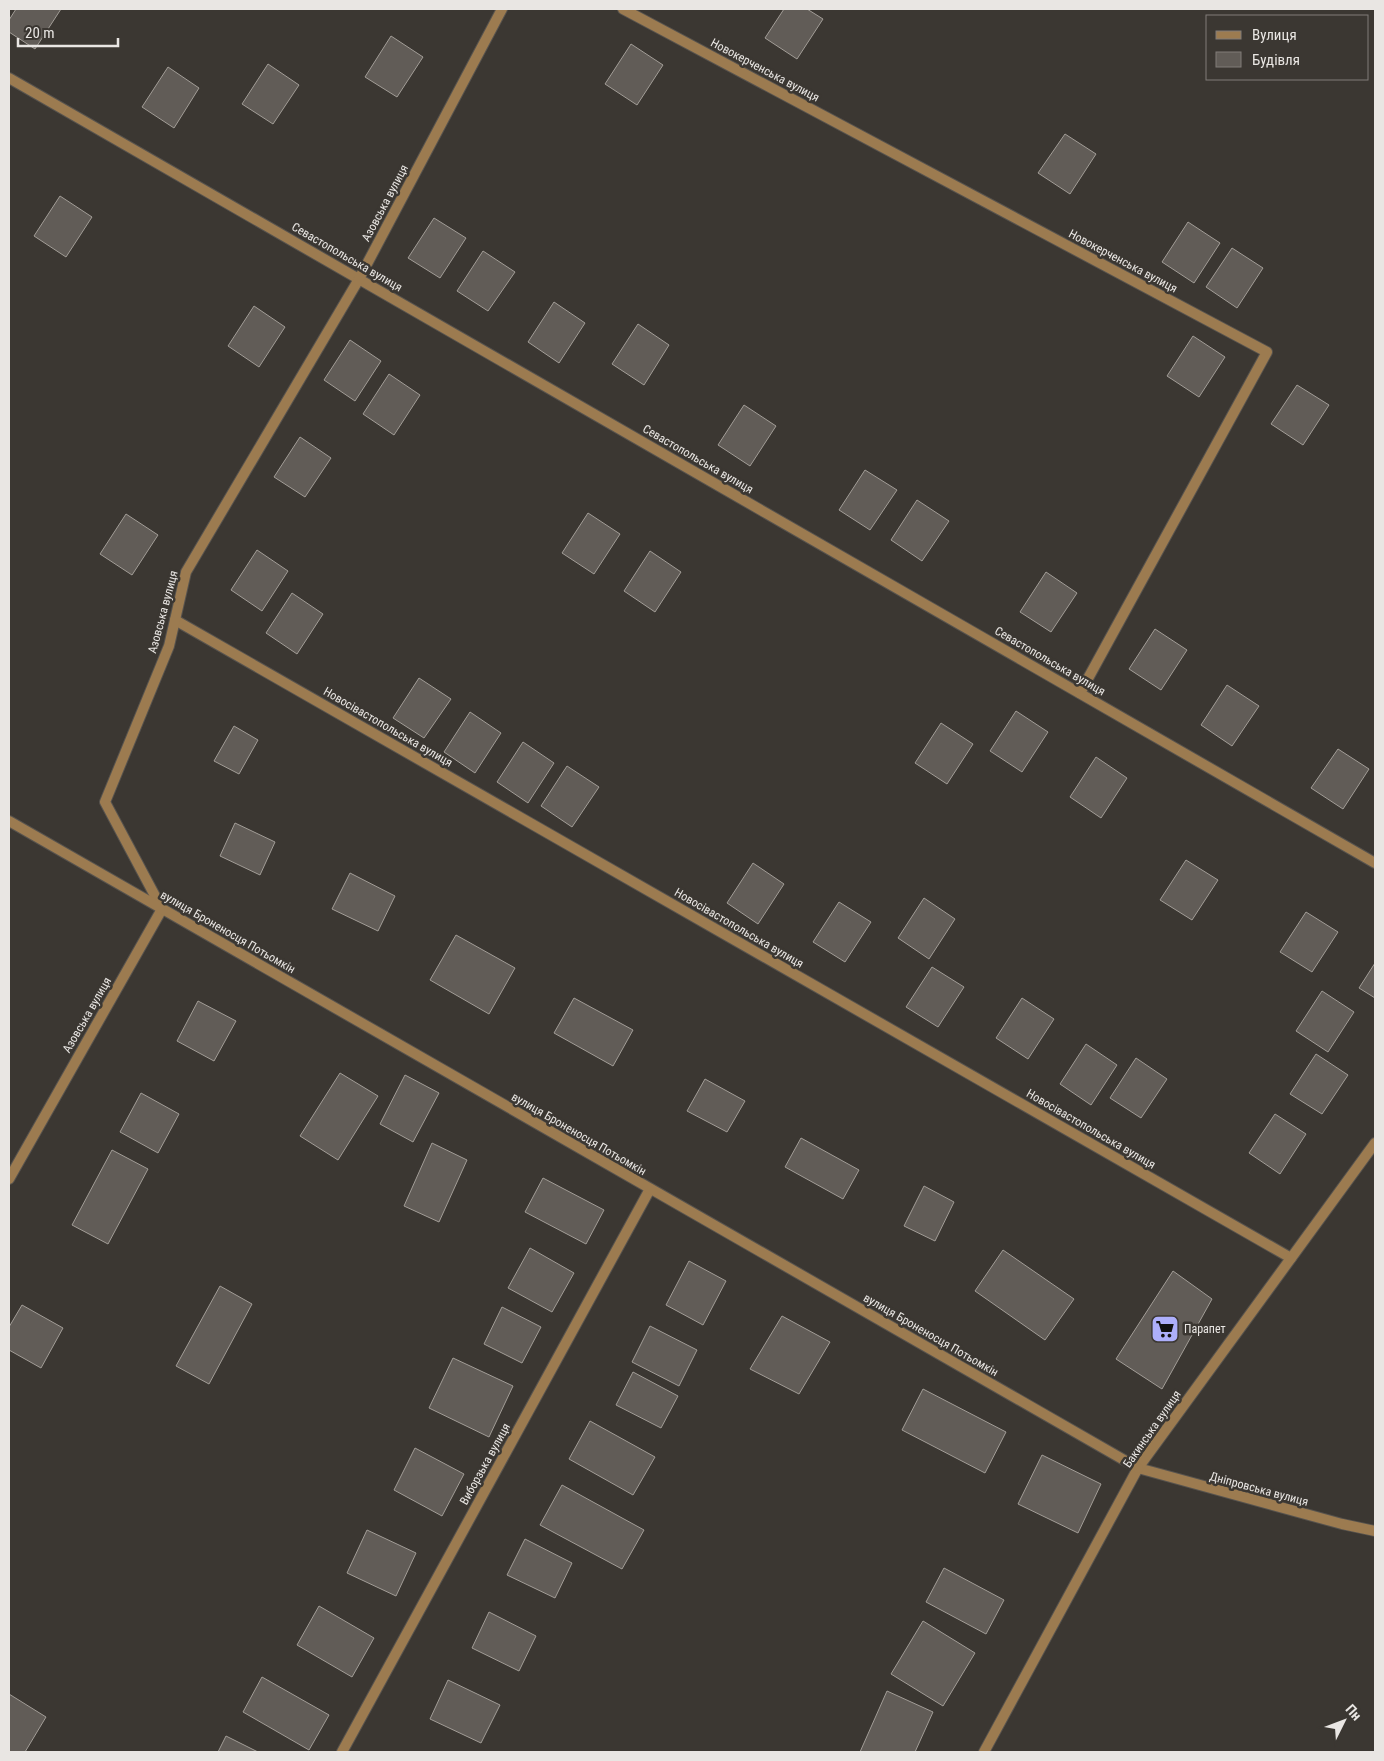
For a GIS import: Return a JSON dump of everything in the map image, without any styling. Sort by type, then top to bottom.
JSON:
[{"type":"street","name":"Азовська вулиця","points":[[9,1178],[162,909],[105,802],[169,646],[186,572],[359,278],[502,9]]},
{"type":"street","name":"Новокерченська вулиця","points":[[623,9],[1267,352],[1080,693]]},
{"type":"street","name":"Севастопольська вулиця","points":[[9,78],[1375,862]]},
{"type":"street","name":"Новосівастопольська вулиця","points":[[175,620],[1291,1258]]},
{"type":"street","name":"вулиця Броненосця Потьомкін","points":[[9,821],[1138,1468]]},
{"type":"street","name":"Бакинська вулиця","points":[[984,1752],[1138,1468],[1375,1143]]},
{"type":"street","name":"Виборзька вулиця","points":[[342,1752],[650,1189]]},
{"type":"street","name":"Дніпровська вулиця","points":[[1138,1468],[1342,1524],[1375,1531]]},
{"type":"building","points":[[16,9],[61,9],[35,49],[9,32],[9,20]]},
{"type":"building","points":[[784,9],[807,9],[823,19],[797,59],[765,38]]},
{"type":"building","points":[[391,36],[423,57],[397,97],[365,77]]},
{"type":"building","points":[[631,44],[663,65],[637,105],[605,84]]},
{"type":"building","points":[[268,64],[299,85],[273,124],[242,104]]},
{"type":"building","points":[[168,67],[199,88],[174,128],[142,107]]},
{"type":"building","points":[[1065,134],[1096,154],[1070,194],[1038,173]]},
{"type":"building","points":[[60,196],[92,217],[66,257],[34,236]]},
{"type":"building","points":[[434,218],[466,238],[440,278],[408,258]]},
{"type":"building","points":[[1188,222],[1220,243],[1194,283],[1162,262]]},
{"type":"building","points":[[1232,248],[1263,268],[1237,308],[1206,287]]},
{"type":"building","points":[[483,251],[515,272],[488,311],[457,291]]},
{"type":"building","points":[[554,302],[585,323],[559,363],[528,342]]},
{"type":"building","points":[[254,306],[285,327],[259,367],[228,346]]},
{"type":"building","points":[[638,324],[669,345],[644,385],[612,364]]},
{"type":"building","points":[[1193,336],[1225,357],[1199,397],[1167,376]]},
{"type":"building","points":[[350,340],[381,361],[355,401],[324,380]]},
{"type":"building","points":[[389,374],[420,395],[394,435],[363,414]]},
{"type":"building","points":[[1297,385],[1329,405],[1303,445],[1271,424]]},
{"type":"building","points":[[744,405],[776,426],[750,466],[718,445]]},
{"type":"building","points":[[300,437],[331,458],[305,497],[274,477]]},
{"type":"building","points":[[865,470],[897,490],[870,530],[839,510]]},
{"type":"building","points":[[917,500],[949,521],[922,561],[891,540]]},
{"type":"building","points":[[588,513],[620,534],[594,574],[562,553]]},
{"type":"building","points":[[126,514],[158,535],[132,575],[100,554]]},
{"type":"building","points":[[257,550],[288,571],[262,611],[231,590]]},
{"type":"building","points":[[650,551],[681,572],[655,612],[624,591]]},
{"type":"building","points":[[1046,572],[1077,593],[1051,632],[1020,612]]},
{"type":"building","points":[[292,593],[323,614],[297,654],[266,633]]},
{"type":"building","points":[[1155,629],[1187,650],[1161,690],[1129,669]]},
{"type":"building","points":[[419,678],[451,699],[424,738],[393,718]]},
{"type":"building","points":[[1227,685],[1259,706],[1232,746],[1201,725]]},
{"type":"building","points":[[1016,711],[1048,732],[1022,772],[990,751]]},
{"type":"building","points":[[470,712],[501,733],[475,773],[444,752]]},
{"type":"building","points":[[941,723],[973,744],[947,784],[915,763]]},
{"type":"building","points":[[234,726],[258,740],[239,774],[214,761]]},
{"type":"building","points":[[523,742],[554,763],[528,803],[497,782]]},
{"type":"building","points":[[1338,749],[1369,769],[1343,809],[1311,788]]},
{"type":"building","points":[[1096,757],[1127,778],[1101,818],[1070,797]]},
{"type":"building","points":[[567,766],[599,787],[572,827],[541,806]]},
{"type":"building","points":[[235,823],[275,842],[260,875],[220,856]]},
{"type":"building","points":[[1186,860],[1218,880],[1192,920],[1160,900]]},
{"type":"building","points":[[753,863],[784,884],[758,924],[727,903]]},
{"type":"building","points":[[350,873],[395,896],[378,931],[332,909]]},
{"type":"building","points":[[924,898],[955,919],[929,959],[898,938]]},
{"type":"building","points":[[839,902],[871,922],[845,962],[813,942]]},
{"type":"building","points":[[1306,912],[1338,932],[1312,972],[1280,952]]},
{"type":"building","points":[[456,935],[515,968],[489,1014],[430,980]]},
{"type":"building","points":[[1375,963],[1375,998],[1359,988]]},
{"type":"building","points":[[932,967],[964,987],[938,1027],[906,1007]]},
{"type":"building","points":[[1322,991],[1354,1012],[1328,1052],[1296,1031]]},
{"type":"building","points":[[574,998],[633,1030],[613,1066],[554,1033]]},
{"type":"building","points":[[1022,998],[1054,1019],[1028,1059],[996,1038]]},
{"type":"building","points":[[198,1001],[236,1021],[214,1061],[177,1041]]},
{"type":"building","points":[[1086,1044],[1117,1065],[1091,1105],[1060,1084]]},
{"type":"building","points":[[1316,1054],[1348,1075],[1322,1114],[1290,1094]]},
{"type":"building","points":[[1136,1058],[1167,1079],[1141,1118],[1110,1098]]},
{"type":"building","points":[[340,1073],[378,1096],[338,1160],[300,1136]]},
{"type":"building","points":[[405,1075],[439,1093],[413,1142],[380,1124]]},
{"type":"building","points":[[705,1079],[745,1101],[727,1132],[687,1111]]},
{"type":"building","points":[[141,1093],[179,1114],[158,1153],[120,1132]]},
{"type":"building","points":[[1275,1114],[1306,1134],[1280,1174],[1249,1153]]},
{"type":"building","points":[[801,1138],[859,1170],[843,1199],[785,1167]]},
{"type":"building","points":[[432,1143],[467,1160],[439,1222],[404,1206]]},
{"type":"building","points":[[112,1150],[148,1169],[108,1244],[72,1225]]},
{"type":"building","points":[[543,1178],[604,1210],[586,1244],[525,1212]]},
{"type":"building","points":[[924,1186],[954,1202],[935,1241],[904,1226]]},
{"type":"building","points":[[530,1248],[574,1273],[552,1312],[508,1288]]},
{"type":"building","points":[[1003,1250],[1074,1299],[1045,1340],[975,1291]]},
{"type":"building","points":[[689,1261],[726,1281],[703,1325],[666,1305]]},
{"type":"building","name":"Парапет","points":[[1173,1271],[1212,1299],[1162,1389],[1116,1359]]},
{"type":"building","points":[[220,1286],[252,1304],[209,1384],[176,1366]]},
{"type":"building","points":[[22,1305],[63,1328],[41,1368],[9,1350],[9,1327]]},
{"type":"building","points":[[502,1307],[541,1327],[522,1363],[484,1344]]},
{"type":"building","points":[[782,1316],[830,1342],[799,1394],[750,1369]]},
{"type":"building","points":[[650,1326],[697,1350],[679,1386],[632,1362]]},
{"type":"building","points":[[453,1358],[513,1386],[489,1437],[429,1408]]},
{"type":"building","points":[[633,1372],[678,1396],[661,1428],[616,1405]]},
{"type":"building","points":[[923,1389],[1006,1432],[985,1473],[902,1430]]},
{"type":"building","points":[[590,1421],[655,1457],[633,1495],[569,1459]]},
{"type":"building","points":[[415,1448],[464,1474],[442,1516],[394,1490]]},
{"type":"building","points":[[1042,1455],[1101,1484],[1078,1533],[1018,1504]]},
{"type":"building","points":[[562,1485],[644,1530],[622,1569],[540,1525]]},
{"type":"building","points":[[367,1530],[416,1553],[396,1596],[347,1573]]},
{"type":"building","points":[[525,1539],[572,1563],[555,1598],[507,1575]]},
{"type":"building","points":[[944,1568],[1004,1600],[986,1634],[926,1602]]},
{"type":"building","points":[[319,1606],[374,1638],[352,1677],[297,1645]]},
{"type":"building","points":[[489,1612],[536,1636],[519,1671],[472,1648]]},
{"type":"building","points":[[923,1621],[975,1653],[943,1706],[891,1674]]},
{"type":"building","points":[[262,1677],[329,1715],[309,1750],[243,1712]]},
{"type":"building","points":[[448,1680],[500,1705],[481,1743],[430,1719]]},
{"type":"building","points":[[887,1691],[933,1712],[915,1752],[860,1752]]},
{"type":"building","points":[[9,1694],[46,1717],[25,1752],[9,1752]]},
{"type":"building","points":[[226,1736],[258,1752],[218,1752]]},
{"type":"place","name":"Парапет","points":[[1165,1329]]}]
